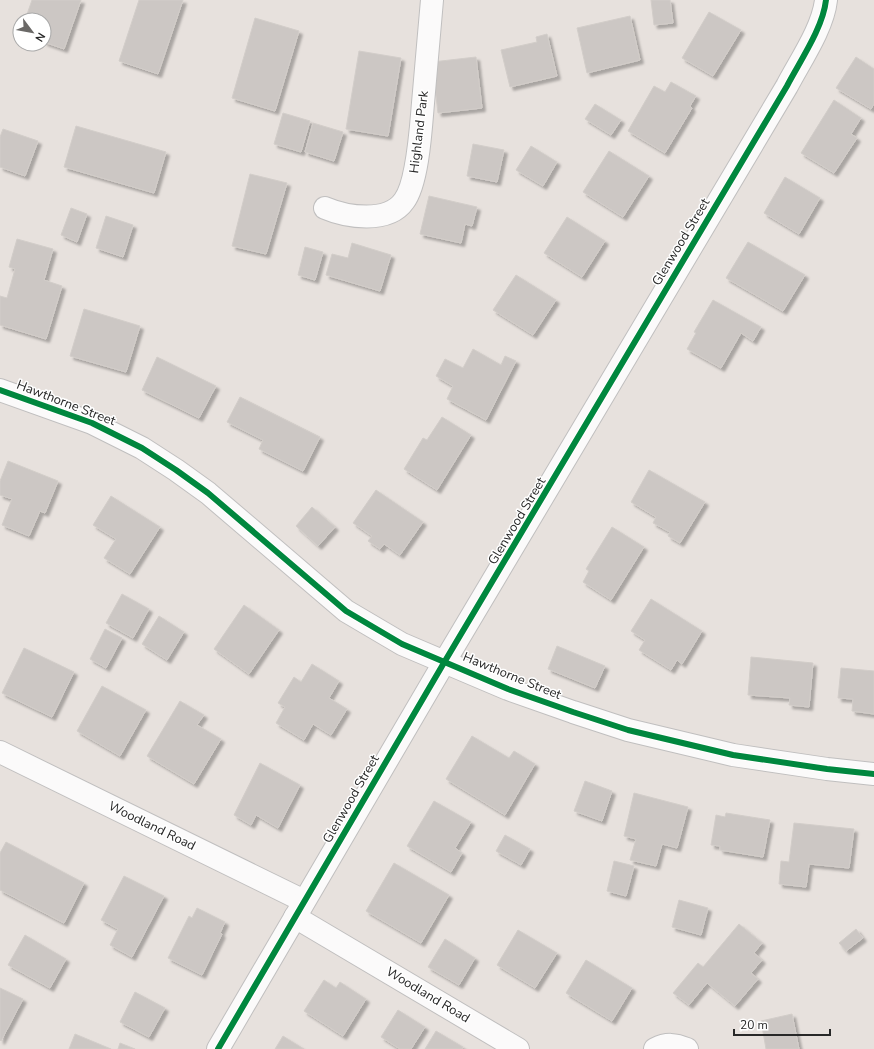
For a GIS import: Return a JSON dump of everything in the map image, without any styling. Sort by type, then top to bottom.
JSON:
[{"type":"street","name":"Highland Park","points":[[324,208],[336,213],[381,215],[394,210],[405,201],[413,177],[418,148],[432,0]]},
{"type":"street","name":"Glenwood Street","points":[[218,1049],[445,661],[787,86],[812,38],[825,8],[826,0]]},
{"type":"street","name":"Hawthorne Street","points":[[0,390],[92,423],[142,448],[208,494],[346,611],[402,644],[508,689],[628,730],[733,755],[820,768],[874,774]]},
{"type":"street","name":"Woodland Road","points":[[0,752],[299,909],[518,1049]]},
{"type":"street","points":[[656,1049],[664,1045],[674,1044],[687,1049]]},
{"type":"building","points":[[32,0],[81,0],[64,49],[52,45],[52,12],[28,12]]},
{"type":"building","points":[[139,0],[183,0],[158,74],[119,61]]},
{"type":"building","points":[[651,0],[670,0],[673,23],[654,25]]},
{"type":"building","points":[[709,12],[741,30],[713,76],[682,58]]},
{"type":"building","points":[[630,16],[640,60],[587,73],[577,28]]},
{"type":"building","points":[[255,18],[299,31],[275,111],[232,98]]},
{"type":"building","points":[[547,34],[557,76],[510,87],[501,50],[537,42],[536,37]]},
{"type":"building","points":[[359,51],[401,58],[388,136],[346,129]]},
{"type":"building","points":[[476,57],[482,108],[438,113],[432,62]]},
{"type":"building","points":[[856,57],[874,69],[874,104],[871,109],[836,88]]},
{"type":"building","points":[[671,82],[696,96],[690,106],[692,108],[665,153],[628,131],[654,86],[665,92]]},
{"type":"building","points":[[834,100],[861,118],[851,134],[857,138],[834,173],[801,153]]},
{"type":"building","points":[[595,104],[621,120],[611,135],[585,119]]},
{"type":"building","points":[[283,113],[310,121],[301,152],[274,144]]},
{"type":"building","points":[[313,123],[343,132],[334,161],[305,152]]},
{"type":"building","points":[[76,126],[166,152],[154,193],[64,167]]},
{"type":"building","points":[[3,129],[38,141],[25,176],[0,167],[0,137]]},
{"type":"building","points":[[473,144],[504,150],[497,182],[467,176]]},
{"type":"building","points":[[531,146],[557,162],[543,186],[516,170]]},
{"type":"building","points":[[609,151],[649,176],[623,217],[583,192]]},
{"type":"building","points":[[250,174],[287,183],[266,254],[232,246]]},
{"type":"building","points":[[785,177],[820,198],[799,234],[764,213]]},
{"type":"building","points":[[429,196],[477,207],[472,226],[465,224],[461,243],[420,234]]},
{"type":"building","points":[[71,208],[87,214],[77,242],[61,235]]},
{"type":"building","points":[[106,216],[133,225],[123,257],[96,248]]},
{"type":"building","points":[[567,217],[605,241],[582,277],[544,253]]},
{"type":"building","points":[[17,239],[53,249],[44,280],[62,286],[46,339],[0,325],[0,296],[7,298],[15,269],[9,267]]},
{"type":"building","points":[[748,242],[805,275],[783,311],[726,278]]},
{"type":"building","points":[[352,243],[391,255],[380,291],[326,275],[332,254],[348,258]]},
{"type":"building","points":[[305,247],[323,252],[315,280],[298,275]]},
{"type":"building","points":[[516,275],[556,300],[533,335],[493,310]]},
{"type":"building","points":[[713,300],[761,327],[753,341],[741,333],[721,368],[687,349],[696,333],[694,332]]},
{"type":"building","points":[[84,309],[140,326],[126,372],[70,356]]},
{"type":"building","points":[[473,349],[501,365],[505,356],[516,361],[486,420],[447,399],[453,386],[436,376],[445,359],[463,368]]},
{"type":"building","points":[[157,357],[216,386],[199,418],[142,390]]},
{"type":"building","points":[[240,397],[320,437],[303,471],[259,449],[263,440],[227,422]]},
{"type":"building","points":[[442,417],[471,435],[437,490],[404,469],[423,438],[427,440]]},
{"type":"building","points":[[8,461],[58,481],[45,513],[40,511],[29,536],[2,525],[12,499],[0,495],[0,481]]},
{"type":"building","points":[[649,470],[705,502],[680,543],[668,536],[670,532],[653,523],[656,517],[631,502]]},
{"type":"building","points":[[376,490],[423,522],[400,555],[384,544],[380,549],[368,541],[372,536],[353,523]]},
{"type":"building","points":[[111,496],[160,527],[130,574],[104,558],[116,539],[93,525]]},
{"type":"building","points":[[312,507],[335,527],[318,546],[296,526]]},
{"type":"building","points":[[612,527],[644,547],[611,600],[583,582],[589,571],[586,569]]},
{"type":"building","points":[[122,594],[149,609],[133,638],[106,623]]},
{"type":"building","points":[[651,599],[702,631],[682,664],[677,660],[671,670],[639,650],[645,640],[631,631]]},
{"type":"building","points":[[244,605],[279,630],[249,674],[214,649]]},
{"type":"building","points":[[159,616],[184,632],[167,660],[142,644]]},
{"type":"building","points":[[105,629],[122,638],[106,668],[90,659]]},
{"type":"building","points":[[557,646],[605,666],[595,688],[548,669]]},
{"type":"building","points":[[24,648],[74,672],[52,717],[2,693]]},
{"type":"building","points":[[751,657],[813,663],[809,707],[789,705],[790,698],[748,695]]},
{"type":"building","points":[[312,664],[339,681],[329,698],[347,709],[331,735],[313,724],[304,740],[276,723],[285,707],[278,703],[294,677],[301,682]]},
{"type":"building","points":[[841,668],[874,671],[874,714],[852,711],[853,699],[838,698]]},
{"type":"building","points":[[102,686],[146,710],[120,756],[77,731]]},
{"type":"building","points":[[180,701],[204,715],[197,725],[221,739],[194,784],[147,756]]},
{"type":"building","points":[[472,736],[509,758],[514,751],[535,764],[505,815],[446,779]]},
{"type":"building","points":[[260,763],[300,785],[278,828],[256,815],[251,825],[234,815]]},
{"type":"building","points":[[585,781],[612,791],[602,821],[574,811]]},
{"type":"building","points":[[634,793],[688,807],[677,848],[662,844],[656,866],[630,860],[636,839],[624,836]]},
{"type":"building","points":[[434,801],[471,822],[455,848],[462,853],[451,872],[407,846]]},
{"type":"building","points":[[726,813],[770,820],[763,857],[720,850],[720,846],[711,845],[716,815],[725,817]]},
{"type":"building","points":[[794,823],[854,829],[849,868],[809,864],[806,887],[779,884],[781,861],[789,862]]},
{"type":"building","points":[[505,835],[530,849],[521,865],[496,851]]},
{"type":"building","points":[[6,842],[84,883],[64,923],[0,890],[0,853]]},
{"type":"building","points":[[614,861],[634,866],[626,896],[607,891]]},
{"type":"building","points":[[394,863],[449,895],[421,943],[366,911]]},
{"type":"building","points":[[124,876],[164,896],[132,957],[110,945],[118,929],[101,920]]},
{"type":"building","points":[[679,900],[708,908],[701,935],[672,927]]},
{"type":"building","points":[[197,908],[225,922],[220,933],[222,934],[202,975],[168,958],[189,916],[192,918]]},
{"type":"building","points":[[739,924],[762,943],[754,953],[762,960],[751,973],[758,979],[735,1006],[707,983],[689,1005],[673,993],[698,963],[703,967]]},
{"type":"building","points":[[856,929],[863,938],[846,951],[839,943]]},
{"type":"building","points":[[518,930],[557,953],[535,988],[497,965]]},
{"type":"building","points":[[25,935],[66,959],[50,988],[8,965]]},
{"type":"building","points":[[445,939],[475,958],[459,985],[428,967]]},
{"type":"building","points":[[586,960],[632,988],[612,1021],[566,993]]},
{"type":"building","points":[[324,980],[336,988],[340,982],[366,999],[343,1036],[304,1011]]},
{"type":"building","points":[[0,988],[23,999],[1,1041],[0,1040]]},
{"type":"building","points":[[135,992],[165,1008],[149,1037],[120,1022]]},
{"type":"building","points":[[398,1010],[425,1027],[411,1049],[400,1049],[381,1037]]},
{"type":"building","points":[[792,1014],[799,1049],[766,1049],[761,1021]]},
{"type":"building","points":[[436,1031],[463,1047],[462,1049],[425,1049]]},
{"type":"building","points":[[75,1034],[111,1049],[69,1049]]},
{"type":"building","points":[[283,1036],[304,1049],[275,1049]]},
{"type":"building","points":[[120,1043],[135,1049],[118,1049]]},
{"type":"cycle path","points":[[218,1049],[445,661],[787,86],[816,33],[824,11],[826,0]]},
{"type":"cycle path","points":[[0,390],[92,423],[142,448],[208,493],[346,611],[402,644],[508,689],[628,730],[733,755],[827,769],[874,774]]}]
